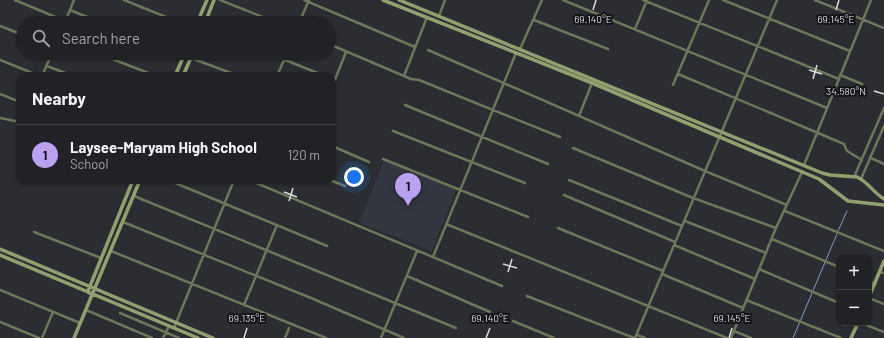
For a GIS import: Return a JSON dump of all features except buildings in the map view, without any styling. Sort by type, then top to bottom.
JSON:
[{"type":"main road","points":[[200,16],[207,0]]},
{"type":"main road","points":[[208,16],[214,0]]},
{"type":"main road","points":[[382,0],[592,84],[819,179],[848,200],[884,206]]},
{"type":"main road","points":[[399,0],[830,176],[854,177],[861,179],[884,199]]},
{"type":"main road","points":[[486,41],[488,36]]},
{"type":"main road","points":[[177,72],[182,60]]},
{"type":"main road","points":[[185,72],[190,60]]},
{"type":"main road","points":[[91,298],[88,291],[90,285],[131,184]]},
{"type":"main road","points":[[74,338],[94,294],[138,184]]},
{"type":"main road","points":[[0,248],[213,338]]},
{"type":"main road","points":[[0,255],[198,338]]},
{"type":"main road","points":[[872,291],[882,272],[884,261]]},
{"type":"main road","points":[[851,338],[857,326]]},
{"type":"street","points":[[15,0],[51,16]]},
{"type":"street","points":[[68,16],[74,0]]},
{"type":"street","points":[[124,0],[164,16]]},
{"type":"street","points":[[220,0],[260,16]]},
{"type":"street","points":[[304,0],[416,47]]},
{"type":"street","points":[[439,16],[446,0]]},
{"type":"street","points":[[520,50],[542,0]]},
{"type":"street","points":[[563,0],[827,108]]},
{"type":"street","points":[[643,0],[757,47],[862,84]]},
{"type":"street","points":[[673,85],[709,0]]},
{"type":"street","points":[[723,0],[850,52]]},
{"type":"street","points":[[635,337],[777,0]]},
{"type":"street","points":[[815,0],[884,28]]},
{"type":"street","points":[[804,165],[871,0]]},
{"type":"street","points":[[302,16],[308,1]]},
{"type":"street","points":[[635,29],[647,1]]},
{"type":"street","points":[[70,10],[85,16]]},
{"type":"street","points":[[404,76],[427,17]]},
{"type":"street","points":[[534,20],[608,49]]},
{"type":"street","points":[[0,26],[16,32]]},
{"type":"street","points":[[336,47],[411,79],[418,80],[560,137]]},
{"type":"street","points":[[428,50],[705,171],[787,205]]},
{"type":"street","points":[[336,74],[346,52]]},
{"type":"street","points":[[433,257],[516,53]]},
{"type":"street","points":[[0,60],[31,72]]},
{"type":"street","points":[[43,72],[49,60]]},
{"type":"street","points":[[115,60],[146,72]]},
{"type":"street","points":[[196,60],[228,72]]},
{"type":"street","points":[[279,72],[284,60],[315,72]]},
{"type":"street","points":[[47,66],[63,72]]},
{"type":"street","points":[[678,74],[844,144],[847,151],[862,160]]},
{"type":"street","points":[[579,116],[592,84]]},
{"type":"street","points":[[0,94],[16,100]]},
{"type":"street","points":[[405,105],[548,164]]},
{"type":"street","points":[[854,177],[884,108]]},
{"type":"street","points":[[0,118],[16,121]]},
{"type":"street","points":[[861,179],[884,126]]},
{"type":"street","points":[[393,131],[525,183]]},
{"type":"street","points":[[336,148],[368,162]]},
{"type":"street","points":[[573,148],[693,198],[776,228]]},
{"type":"street","points":[[871,158],[884,164]]},
{"type":"street","points":[[383,159],[528,217]]},
{"type":"street","points":[[731,338],[776,228],[802,172]]},
{"type":"street","points":[[569,180],[682,226]]},
{"type":"street","points":[[336,182],[345,186]]},
{"type":"street","points":[[178,184],[327,246]]},
{"type":"street","points":[[174,328],[205,255],[232,184]]},
{"type":"street","points":[[259,184],[502,286]]},
{"type":"street","points":[[564,195],[755,279]]},
{"type":"street","points":[[133,196],[267,249],[456,328]]},
{"type":"street","points":[[785,211],[884,251]]},
{"type":"street","points":[[685,220],[766,253]]},
{"type":"street","points":[[123,222],[404,338]]},
{"type":"street","points":[[446,224],[727,338]]},
{"type":"street","points":[[244,305],[277,225]]},
{"type":"street","points":[[558,228],[743,308]]},
{"type":"street","points":[[34,232],[101,258]]},
{"type":"street","points":[[772,239],[836,266]]},
{"type":"street","points":[[111,251],[326,338]]},
{"type":"street","points":[[381,338],[417,251]]},
{"type":"street","points":[[759,269],[836,303]]},
{"type":"street","points":[[407,276],[490,312]]},
{"type":"street","points":[[0,290],[80,323]]},
{"type":"street","points":[[527,296],[635,337],[645,338]]},
{"type":"street","points":[[872,299],[884,304]]},
{"type":"street","points":[[746,300],[841,338]]},
{"type":"street","points":[[86,310],[152,338]]},
{"type":"street","points":[[42,338],[53,312]]},
{"type":"street","points":[[120,313],[179,338]]},
{"type":"street","points":[[513,321],[548,337],[554,338]]},
{"type":"street","points":[[0,322],[39,338]]},
{"type":"street","points":[[163,338],[168,326]]},
{"type":"street","points":[[867,326],[884,332]]},
{"type":"street","points":[[285,338],[289,328]]},
{"type":"street","points":[[734,331],[751,338]]},
{"type":"shaded area","points":[[384,161],[456,189],[432,251],[359,223]]},
{"type":"waterway","points":[[838,231],[847,211]]},
{"type":"waterway","points":[[793,338],[837,234]]},
{"type":"place","name":"Laysee-Maryam High School","points":[[408,206]]}]
